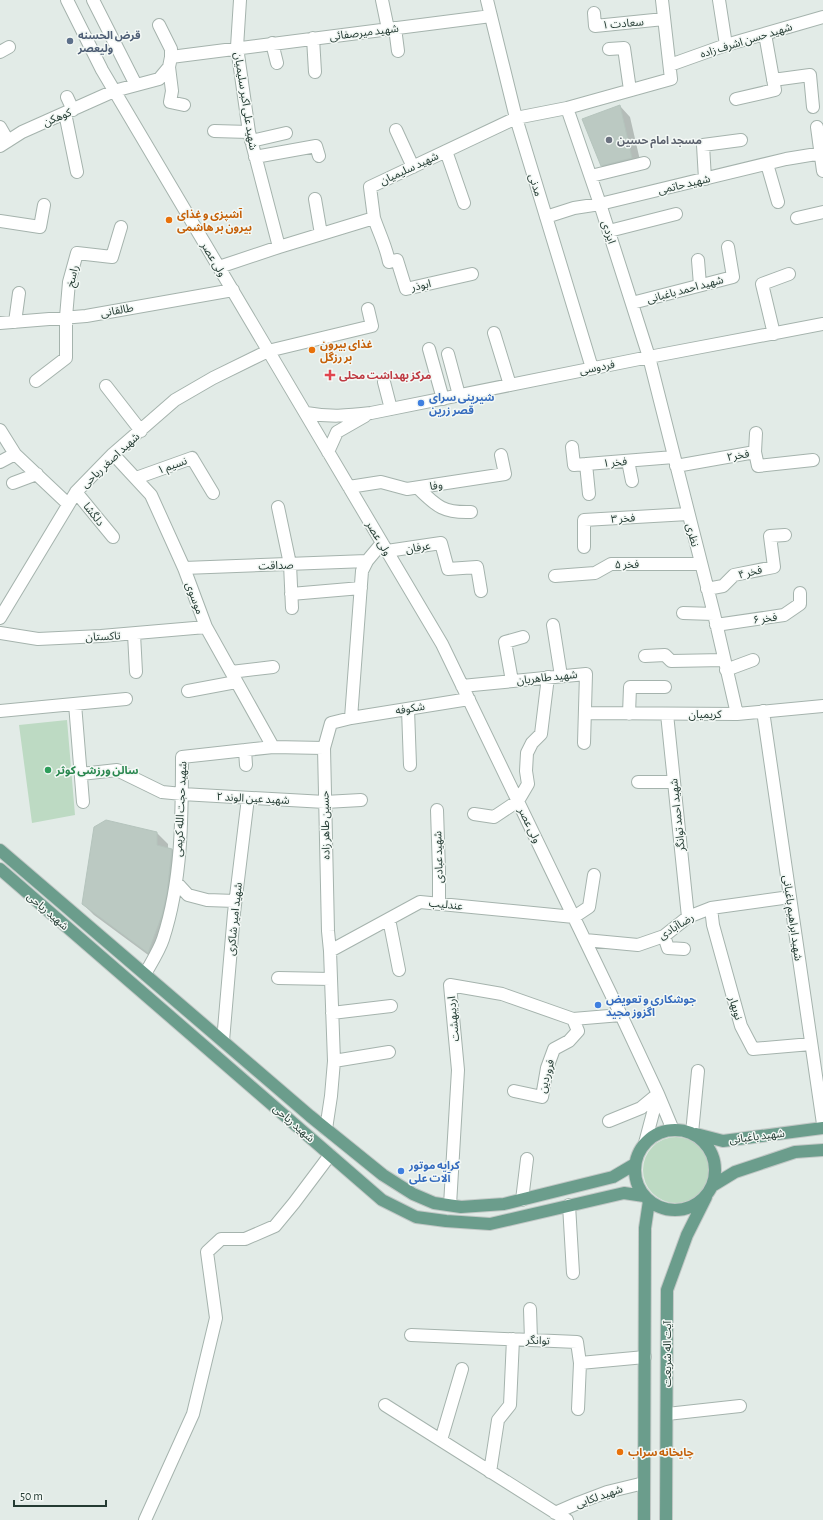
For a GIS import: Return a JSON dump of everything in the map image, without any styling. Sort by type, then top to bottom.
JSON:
[{"type":"main road","name":"شهید ریاحی","points":[[0,850],[326,1129],[383,1175],[413,1194],[434,1203],[461,1207],[504,1204],[613,1177],[635,1164]]},
{"type":"main road","name":"شهید ریاحی","points":[[0,869],[382,1200],[416,1217],[446,1222],[490,1224],[624,1193],[647,1199]]},
{"type":"main road","name":"شهید باغبانی","points":[[692,1133],[723,1141],[823,1128]]},
{"type":"main road","points":[[667,1130],[680,1130],[692,1133],[702,1140],[710,1150],[715,1162],[715,1174],[709,1192],[696,1205],[684,1210],[672,1211],[660,1208],[647,1199],[638,1186],[635,1176],[635,1164],[639,1153],[645,1143],[655,1135],[667,1130]]},
{"type":"main road","name":"شهید باغبانی","points":[[709,1192],[734,1172],[795,1152],[823,1150]]},
{"type":"main road","name":"آیت اله شریعت","points":[[666,1520],[667,1290],[686,1235],[709,1192]]},
{"type":"main road","name":"آیت اله شریعت","points":[[644,1520],[645,1228],[647,1199]]},
{"type":"street","name":"ولی عصر","points":[[67,0],[114,91],[442,644],[621,1015],[673,1130]]},
{"type":"street","points":[[93,0],[136,85]]},
{"type":"street","name":"شهید علی اکبر سلیمیان","points":[[240,0],[237,47],[250,137],[279,247]]},
{"type":"street","points":[[382,0],[398,51]]},
{"type":"street","name":"مدنی","points":[[487,0],[516,118],[592,368]]},
{"type":"street","points":[[516,118],[567,108],[671,79],[662,0]]},
{"type":"street","points":[[719,0],[726,45]]},
{"type":"street","name":"سعادت ۱","points":[[594,13],[595,26],[664,19]]},
{"type":"street","name":"شهید میرصفائی","points":[[170,62],[237,47],[491,16]]},
{"type":"street","name":"شهید حسن اشرف زاده","points":[[670,65],[726,45],[823,17]]},
{"type":"street","points":[[159,25],[171,49],[170,62],[172,91],[170,102],[184,105]]},
{"type":"street","points":[[736,99],[775,90],[765,34]]},
{"type":"street","points":[[313,38],[315,72]]},
{"type":"street","points":[[272,43],[277,63]]},
{"type":"street","points":[[609,49],[624,48],[630,90]]},
{"type":"street","name":"کوهکن","points":[[4,143],[22,132],[114,91],[158,79],[170,62]]},
{"type":"street","points":[[773,80],[810,75],[813,107]]},
{"type":"street","points":[[67,97],[77,172]]},
{"type":"street","name":"ایزدی","points":[[567,108],[591,176],[649,357]]},
{"type":"street","name":"شهید سلیمیان","points":[[374,218],[370,187],[516,118]]},
{"type":"street","points":[[816,127],[822,154],[823,171]]},
{"type":"street","points":[[0,128],[4,143]]},
{"type":"street","points":[[396,130],[413,167]]},
{"type":"street","points":[[214,131],[250,137],[286,133]]},
{"type":"street","points":[[705,179],[703,145],[741,140]]},
{"type":"street","points":[[255,157],[316,146],[319,156]]},
{"type":"street","points":[[446,151],[464,203]]},
{"type":"street","name":"شهید حاتمی","points":[[546,217],[574,208],[600,204],[767,164],[822,154]]},
{"type":"street","points":[[591,176],[644,163]]},
{"type":"street","points":[[767,164],[778,202]]},
{"type":"street","points":[[315,199],[321,234]]},
{"type":"street","points":[[0,221],[40,227],[44,205]]},
{"type":"street","points":[[797,218],[823,212]]},
{"type":"street","points":[[609,231],[676,214]]},
{"type":"street","points":[[219,267],[374,218]]},
{"type":"street","name":"ابوذر","points":[[374,218],[379,234],[387,248],[389,262],[398,260],[406,289],[472,274]]},
{"type":"street","name":"راسخ","points":[[66,317],[69,282],[77,253],[112,257],[121,227]]},
{"type":"street","name":"شهید احمد باغبانی","points":[[632,303],[733,277],[728,248]]},
{"type":"street","points":[[698,260],[700,285]]},
{"type":"street","points":[[774,334],[762,284],[789,274]]},
{"type":"street","name":"طالقانی","points":[[0,323],[86,316],[233,290]]},
{"type":"street","points":[[15,322],[19,293]]},
{"type":"street","name":"شهید اصغر ریاحی","points":[[0,618],[76,492],[113,454],[175,400],[213,378],[268,351],[372,326],[368,309]]},
{"type":"street","points":[[36,381],[66,358],[66,317]]},
{"type":"street","name":"فردوسی","points":[[306,413],[342,417],[371,413],[592,368],[823,324]]},
{"type":"street","points":[[494,333],[510,385]]},
{"type":"street","points":[[429,348],[443,399]]},
{"type":"street","points":[[448,354],[459,395]]},
{"type":"street","name":"نظری","points":[[649,357],[715,619],[737,714]]},
{"type":"street","points":[[384,382],[391,409]]},
{"type":"street","points":[[106,386],[141,431]]},
{"type":"street","name":"فردوسی","points":[[328,452],[337,432],[371,413]]},
{"type":"street","points":[[0,430],[15,454],[68,504]]},
{"type":"street","points":[[755,452],[756,433]]},
{"type":"street","points":[[572,447],[574,465],[586,464],[590,494]]},
{"type":"street","name":"فخر۲","points":[[675,461],[755,452],[758,466],[813,460]]},
{"type":"street","points":[[0,462],[15,454]]},
{"type":"street","name":"موسوی","points":[[113,454],[151,495],[184,568],[206,627],[273,747]]},
{"type":"street","name":"وفا","points":[[349,487],[381,482],[407,489],[505,474],[502,455]]},
{"type":"street","name":"نسیم ۱","points":[[136,478],[192,458],[213,493]]},
{"type":"street","points":[[628,461],[632,481]]},
{"type":"street","name":"فخر ۱","points":[[586,464],[628,461],[675,461]]},
{"type":"street","points":[[13,483],[37,474]]},
{"type":"street","points":[[418,488],[432,502],[445,510],[471,512]]},
{"type":"street","name":"دلگشا","points":[[76,492],[113,537]]},
{"type":"street","points":[[278,507],[290,564],[292,608]]},
{"type":"street","name":"فخر ۳","points":[[584,547],[584,520],[688,514]]},
{"type":"street","name":"فخر ۴","points":[[707,589],[723,586],[734,575],[774,567],[770,536],[785,535]]},
{"type":"street","name":"عرفان","points":[[384,547],[441,543],[448,569],[477,566],[481,591]]},
{"type":"street","points":[[350,718],[362,571],[367,562],[384,547]]},
{"type":"street","name":"صداقت","points":[[184,568],[367,562]]},
{"type":"street","name":"فخر ۵","points":[[555,576],[594,573],[610,564],[701,564]]},
{"type":"street","points":[[291,594],[361,588]]},
{"type":"street","name":"فخر ۶","points":[[715,619],[784,615],[800,604],[800,593]]},
{"type":"street","points":[[683,613],[715,619]]},
{"type":"street","points":[[553,625],[561,676]]},
{"type":"street","name":"تاکستان","points":[[0,633],[38,639],[134,634],[206,627]]},
{"type":"street","points":[[134,634],[136,672]]},
{"type":"street","points":[[512,681],[505,642],[523,637]]},
{"type":"street","points":[[644,656],[665,655],[672,661],[725,665],[753,660]]},
{"type":"street","points":[[188,691],[233,677],[273,667]]},
{"type":"street","name":"شهید طاهریان","points":[[462,686],[586,674],[584,743]]},
{"type":"street","points":[[474,814],[494,817],[518,801],[528,784],[526,771],[527,753],[532,743],[541,734],[548,677]]},
{"type":"street","points":[[629,714],[630,687],[665,687]]},
{"type":"street","points":[[0,711],[126,699]]},
{"type":"street","name":"شکوفه","points":[[350,718],[469,699]]},
{"type":"street","points":[[75,704],[83,802]]},
{"type":"street","name":"کریمیان","points":[[586,713],[737,714],[823,706]]},
{"type":"street","points":[[408,709],[410,765]]},
{"type":"street","name":"شهید ابراهیم باغبانی","points":[[763,711],[823,1124]]},
{"type":"street","name":"شهید احمد توانگر","points":[[667,714],[688,917]]},
{"type":"street","name":"حسین طاهر زاده","points":[[326,1129],[334,1061],[328,923],[324,748],[330,723],[350,718]]},
{"type":"street","name":"شهید حجت الله کریمی","points":[[145,974],[162,940],[174,897],[182,815],[182,757],[273,747],[324,748]]},
{"type":"street","points":[[245,750],[246,765]]},
{"type":"street","name":"شهید عین الوند ۲","points":[[81,774],[117,770],[162,792],[182,794],[325,802],[361,800]]},
{"type":"street","points":[[638,782],[674,782]]},
{"type":"street","name":"شهید امیر شاکری","points":[[223,1041],[235,901],[248,798]]},
{"type":"street","name":"شهید عبادی","points":[[437,810],[439,904]]},
{"type":"street","points":[[574,918],[589,907],[594,875]]},
{"type":"street","points":[[176,882],[188,895],[208,900],[235,901]]},
{"type":"street","name":"رضاآبادی","points":[[585,940],[638,945],[664,936],[688,917],[711,908],[790,897]]},
{"type":"street","name":"عندلیب","points":[[330,951],[420,902],[574,918]]},
{"type":"street","name":"نوبهار","points":[[711,908],[713,925],[741,1026],[753,1049],[811,1044]]},
{"type":"street","points":[[389,919],[399,970]]},
{"type":"street","points":[[664,936],[668,948],[684,949]]},
{"type":"street","points":[[278,978],[331,979]]},
{"type":"street","name":"اردیبهشت","points":[[450,1205],[458,1070],[450,985],[502,994],[573,1019],[621,1015]]},
{"type":"street","points":[[332,1013],[391,1006]]},
{"type":"street","name":"فروردین","points":[[514,1091],[542,1097],[547,1068],[554,1049],[569,1041],[578,1031],[573,1019]]},
{"type":"street","points":[[334,1061],[389,1052]]},
{"type":"street","points":[[692,1133],[698,1071]]},
{"type":"street","points":[[609,1121],[641,1108],[658,1094]]},
{"type":"street","points":[[645,1143],[658,1094]]},
{"type":"street","points":[[145,1520],[193,1414],[216,1318],[207,1252],[221,1239],[245,1239],[275,1226],[294,1204],[330,1155]]},
{"type":"street","points":[[522,1200],[527,1159]]},
{"type":"street","points":[[569,1205],[573,1273]]},
{"type":"street","points":[[530,1309],[531,1340]]},
{"type":"street","name":"توانگر","points":[[411,1335],[577,1342],[580,1363]]},
{"type":"street","points":[[490,1472],[498,1420],[510,1405],[513,1339]]},
{"type":"street","points":[[578,1409],[580,1363],[645,1357]]},
{"type":"street","points":[[441,1440],[462,1369]]},
{"type":"street","points":[[385,1405],[567,1520]]},
{"type":"street","points":[[667,1414],[740,1406]]},
{"type":"street","name":"شهید لکایی","points":[[555,1513],[607,1492],[644,1483]]},
{"type":"green space","name":"سالن ورزشی کوثر","points":[[67,720],[75,815],[32,823],[19,725]]},
{"type":"green space","points":[[676,1137],[689,1140],[699,1147],[706,1157],[709,1170],[706,1183],[699,1193],[689,1200],[676,1203],[663,1200],[653,1193],[646,1183],[643,1170],[646,1157],[653,1147],[663,1140]]},
{"type":"building","name":"مسجد امام حسین","points":[[620,105],[632,158],[601,166],[582,119]]},
{"type":"building","points":[[106,820],[157,832],[157,845],[172,849],[167,893],[162,915],[148,953],[82,904],[94,827]]},
{"type":"place","name":"قرض الحسنه ولیعصر","points":[[70,41]]},
{"type":"place","name":"مسجد امام حسین","points":[[609,140]]},
{"type":"place","name":"آشپزی و غذای بیرون بر هاشمی","points":[[169,220]]},
{"type":"place","name":"غذای بیرون بر رزگل","points":[[312,350]]},
{"type":"place","name":"مرکز بهداشت محلی","points":[[330,375]]},
{"type":"place","name":"شیرینی سرای قصر زرین","points":[[421,403]]},
{"type":"place","name":"سالن ورزشی کوثر","points":[[48,770]]},
{"type":"place","name":"جوشکاری و تعویض اگزوز مجید","points":[[598,1005]]},
{"type":"place","name":"کرایه موتور آلات علی","points":[[401,1171]]},
{"type":"place","name":"چایخانه سراب","points":[[620,1452]]}]
